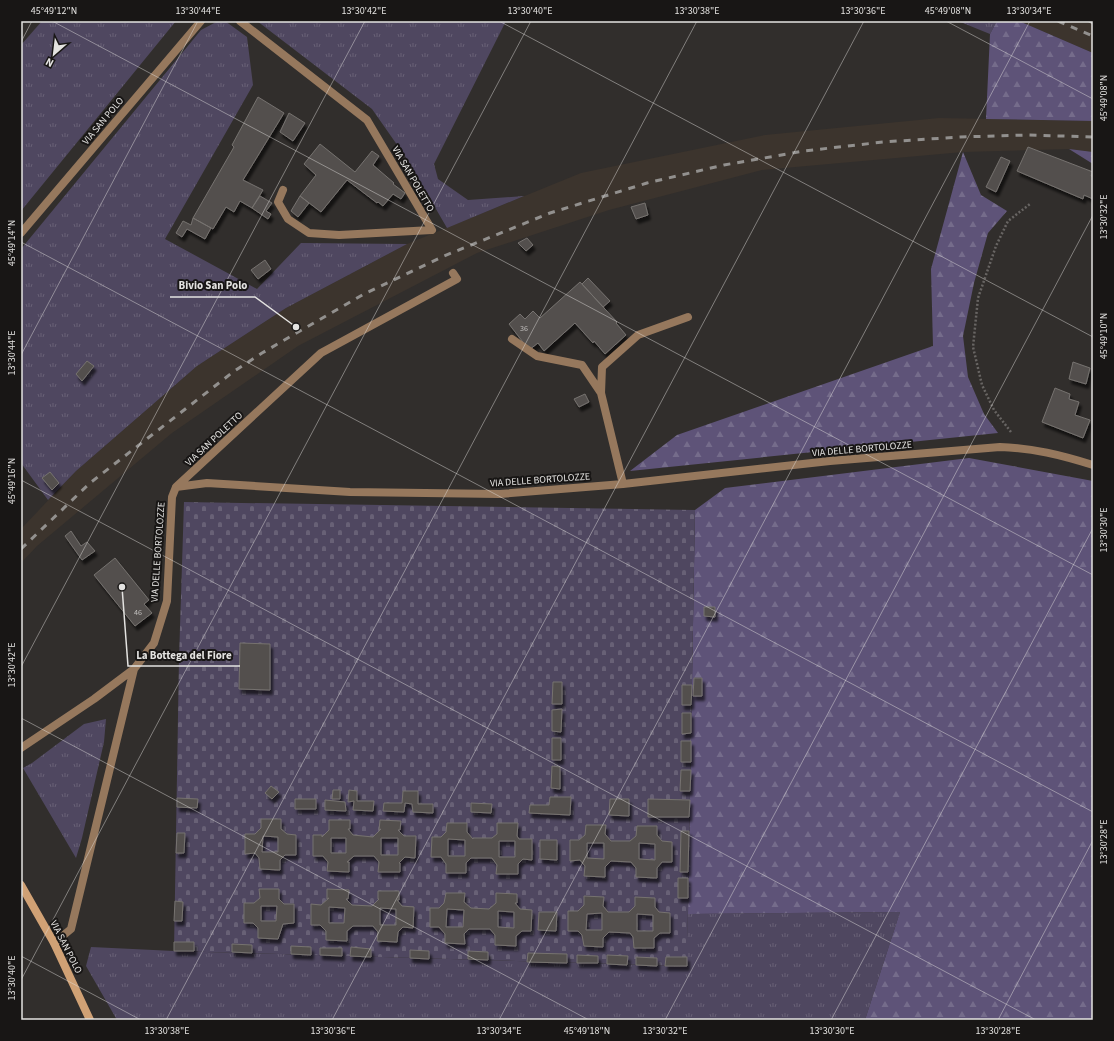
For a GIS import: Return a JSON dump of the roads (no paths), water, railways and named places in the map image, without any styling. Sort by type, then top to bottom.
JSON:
[{"type":"main road","name":"VIA SAN POLO","points":[[21,885],[54,943],[90,1020]]},
{"type":"street","name":"VIA SAN POLO","points":[[21,233],[201,21]]},
{"type":"street","name":"VIA SAN POLETTO","points":[[240,21],[367,120],[432,230],[339,235],[308,233],[288,219],[278,202],[283,190]]},
{"type":"street","name":"VIA SAN POLETTO","points":[[176,487],[321,353],[457,279],[453,273]]},
{"type":"street","points":[[623,484],[601,392],[602,367],[638,335],[688,317]]},
{"type":"street","points":[[512,339],[536,356],[582,365],[601,392]]},
{"type":"street","name":"VIA DELLE BORTOLOZZE","points":[[134,669],[154,642],[167,601],[172,497],[176,487],[207,483],[350,492],[500,494],[623,484],[830,461],[1000,447],[1048,452],[1093,465]]},
{"type":"street","points":[[21,748],[94,699],[134,669]]},
{"type":"street","points":[[54,943],[71,929],[134,669]]},
{"type":"railway","points":[[1058,21],[1093,36]]},
{"type":"railway","points":[[1089,21],[1093,23]]},
{"type":"railway","points":[[21,549],[90,483],[233,372],[262,353],[364,294],[444,256],[550,213],[647,183],[724,165],[804,151],[883,142],[960,137],[1028,135],[1093,137]]},
{"type":"place","name":"Bivio San Polo","points":[[296,327]]},
{"type":"place","name":"La Bottega del Fiore","points":[[122,587]]}]
